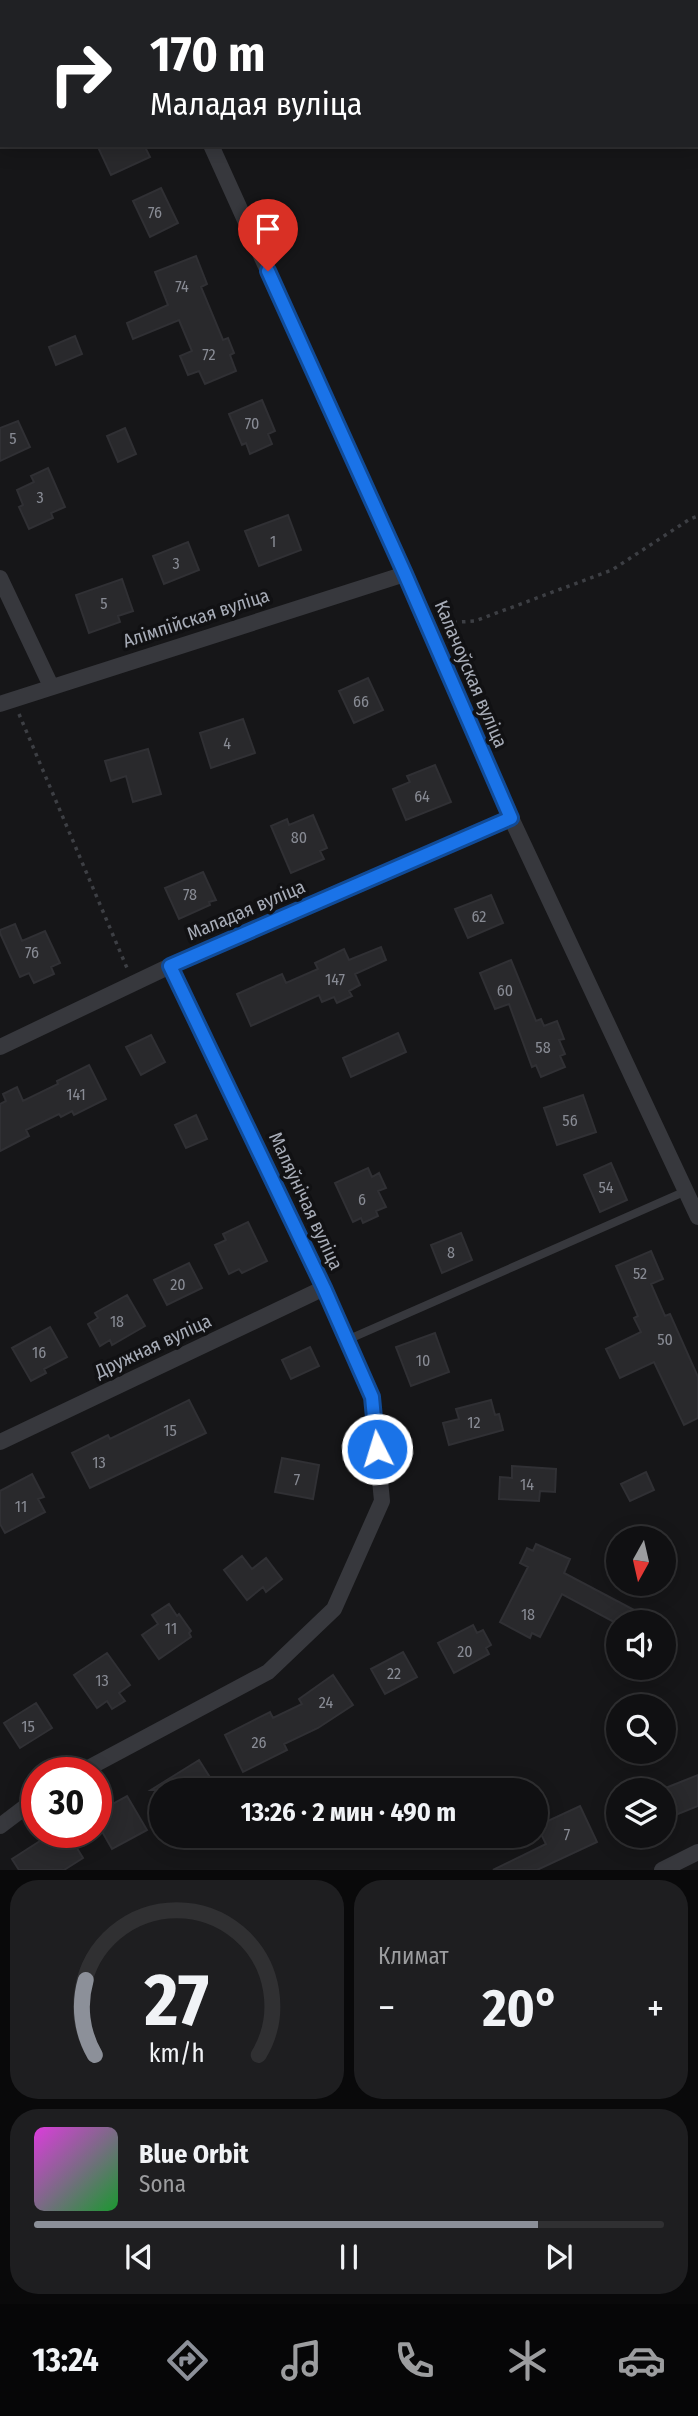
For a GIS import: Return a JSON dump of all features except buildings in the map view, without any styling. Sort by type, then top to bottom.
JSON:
[{"type":"street","name":"Калачоўская вуліца","points":[[212,147],[405,574],[511,818],[698,1217]]},
{"type":"street","name":"Алімпійская вуліца","points":[[6,702],[405,574]]},
{"type":"street","points":[[0,578],[51,686]]},
{"type":"street","name":"Маладая вуліца","points":[[0,1047],[170,966],[511,818]]},
{"type":"street","name":"Маляўнічая вуліца","points":[[109,1757],[268,1672],[334,1609],[382,1501],[372,1397],[324,1288],[170,966]]},
{"type":"street","name":"Дружная вуліца","points":[[0,1442],[324,1288]]},
{"type":"street","points":[[0,1826],[21,1810]]},
{"type":"street","points":[[662,1870],[698,1852]]},
{"type":"lane","points":[[347,1340],[686,1191]]},
{"type":"path","points":[[427,624],[475,621],[612,570],[698,516]]},
{"type":"path","points":[[6,702],[133,983]]},
{"type":"route","points":[[268,271],[405,574],[511,818],[170,966],[324,1288],[372,1397],[377,1449]]}]
